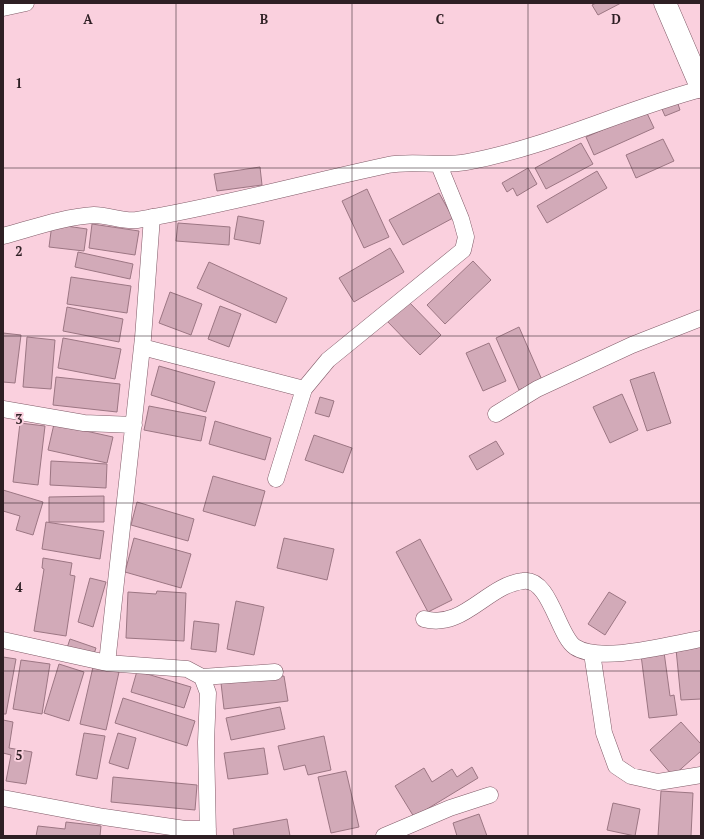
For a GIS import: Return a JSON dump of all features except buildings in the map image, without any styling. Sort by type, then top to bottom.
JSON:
[{"type":"main road","points":[[665,3],[701,88]]},
{"type":"street","points":[[3,8],[26,3]]},
{"type":"street","points":[[3,236],[52,221],[96,215],[134,220],[152,217],[259,196],[390,165],[438,165],[466,162],[546,141],[665,98],[701,88]]},
{"type":"street","points":[[276,479],[304,388],[328,360],[463,250],[466,237],[461,219],[438,165]]},
{"type":"street","points":[[107,663],[142,347],[152,217]]},
{"type":"street","points":[[496,414],[544,386],[632,345],[701,318]]},
{"type":"street","points":[[142,347],[304,388]]},
{"type":"street","points":[[3,409],[84,422],[134,425]]},
{"type":"street","points":[[424,619],[435,622],[454,618],[498,590],[524,580],[534,584],[548,597],[564,632],[575,647],[592,653],[620,654],[701,639]]},
{"type":"street","points":[[3,640],[107,663],[187,669],[202,677],[275,672]]},
{"type":"street","points":[[592,653],[604,733],[616,766],[631,776],[658,782],[701,775]]},
{"type":"street","points":[[3,798],[104,817],[208,833],[206,742],[208,693],[202,677]]},
{"type":"street","points":[[384,836],[450,808],[490,795]]}]
